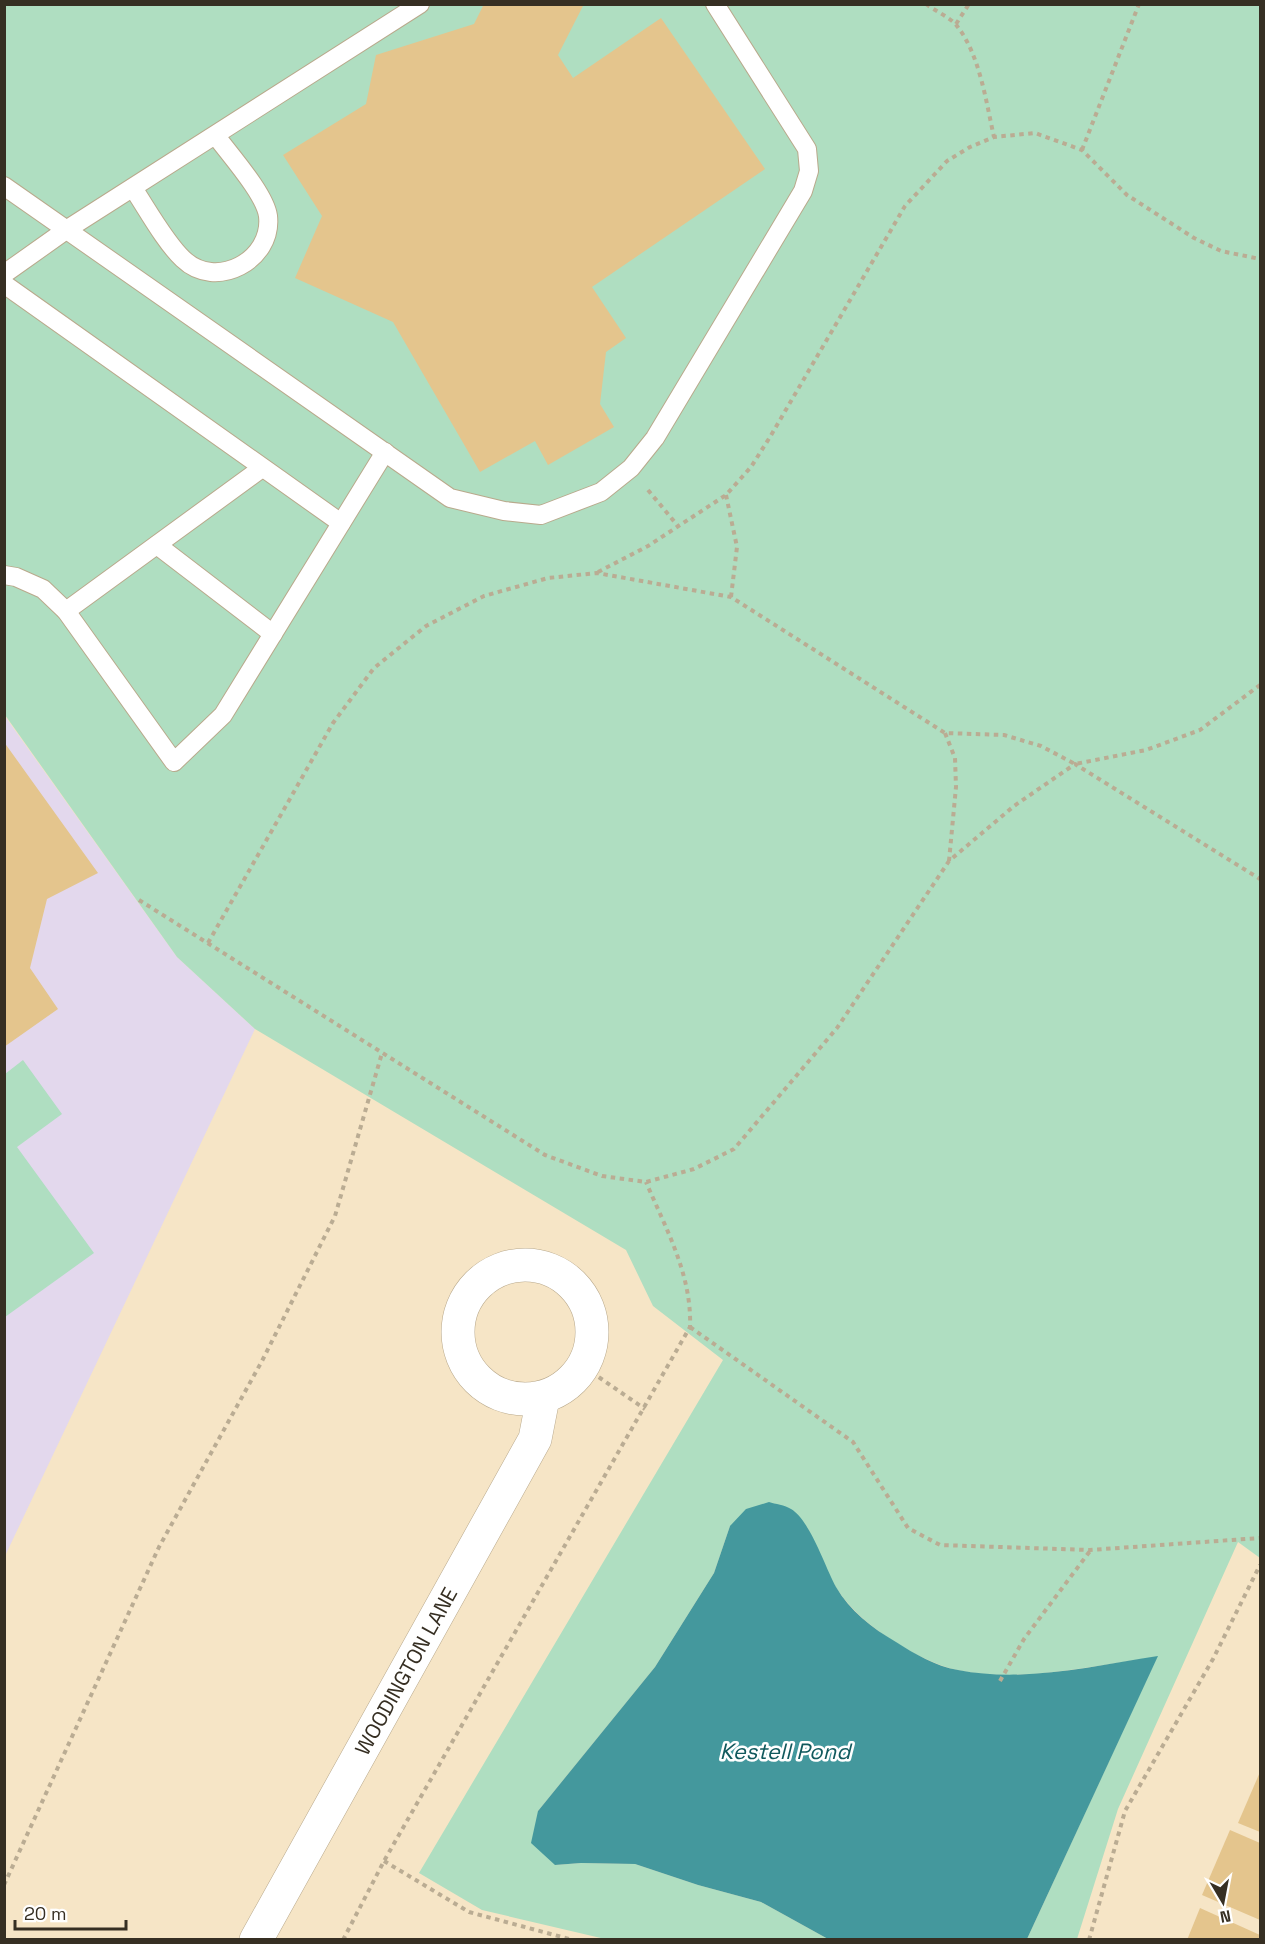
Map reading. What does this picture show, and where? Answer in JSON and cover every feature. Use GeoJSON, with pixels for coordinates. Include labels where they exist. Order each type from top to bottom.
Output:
{"type":"FeatureCollection","features":[{"type":"Feature","properties":{"kind":"street"},"geometry":{"type":"LineString","coordinates":[[527,1264],[550,1269],[570,1281],[585,1300],[592,1322],[592,1345],[584,1367],[573,1381],[543,1398],[519,1400],[497,1394],[478,1381],[464,1362],[457,1340],[459,1317],[468,1296],[484,1278],[504,1268],[527,1264]]}},
{"type":"Feature","properties":{"kind":"street","name":"WOODINGTON LANE"},"geometry":{"type":"LineString","coordinates":[[256,1940],[535,1439],[543,1398]]}},
{"type":"Feature","properties":{"kind":"lane"},"geometry":{"type":"LineString","coordinates":[[4,274],[66,230],[420,4]]}},
{"type":"Feature","properties":{"kind":"lane"},"geometry":{"type":"LineString","coordinates":[[4,186],[450,498],[504,511],[541,515],[601,492],[631,468],[654,438],[803,191],[809,171],[807,149],[716,4]]}},
{"type":"Feature","properties":{"kind":"lane"},"geometry":{"type":"LineString","coordinates":[[133,188],[183,260],[198,269],[215,273],[233,270],[248,262],[260,249],[267,233],[268,215],[262,199],[216,136]]}},
{"type":"Feature","properties":{"kind":"lane"},"geometry":{"type":"LineString","coordinates":[[4,284],[341,523]]}},
{"type":"Feature","properties":{"kind":"lane"},"geometry":{"type":"LineString","coordinates":[[4,575],[16,577],[43,589],[66,611],[174,762],[223,715],[385,452]]}},
{"type":"Feature","properties":{"kind":"lane"},"geometry":{"type":"LineString","coordinates":[[66,611],[262,468]]}},
{"type":"Feature","properties":{"kind":"lane"},"geometry":{"type":"LineString","coordinates":[[157,545],[273,633]]}},
{"type":"Feature","properties":{"kind":"path"},"geometry":{"type":"LineString","coordinates":[[926,4],[956,24],[979,71],[994,137]]}},
{"type":"Feature","properties":{"kind":"path"},"geometry":{"type":"LineString","coordinates":[[956,24],[969,4]]}},
{"type":"Feature","properties":{"kind":"path"},"geometry":{"type":"LineString","coordinates":[[1082,150],[1139,4]]}},
{"type":"Feature","properties":{"kind":"path"},"geometry":{"type":"LineString","coordinates":[[597,573],[648,546],[726,495],[751,466],[770,437],[905,206],[947,161],[970,147],[994,137],[1035,133],[1082,150],[1128,195],[1194,238],[1221,251],[1260,259]]}},
{"type":"Feature","properties":{"kind":"path"},"geometry":{"type":"LineString","coordinates":[[631,468],[678,526]]}},
{"type":"Feature","properties":{"kind":"path"},"geometry":{"type":"LineString","coordinates":[[726,495],[737,547],[731,597]]}},
{"type":"Feature","properties":{"kind":"path"},"geometry":{"type":"LineString","coordinates":[[208,943],[333,723],[374,668],[426,626],[484,596],[548,578],[597,573],[731,597],[945,733],[1004,735],[1041,746],[1260,879]]}},
{"type":"Feature","properties":{"kind":"path"},"geometry":{"type":"LineString","coordinates":[[139,900],[545,1155],[602,1176],[646,1182],[694,1169],[734,1149],[837,1028],[949,861],[1014,806],[1074,764],[1146,750],[1200,730],[1260,685]]}},
{"type":"Feature","properties":{"kind":"path"},"geometry":{"type":"LineString","coordinates":[[945,733],[955,758],[956,787],[949,861]]}},
{"type":"Feature","properties":{"kind":"path"},"geometry":{"type":"LineString","coordinates":[[4,1885],[159,1547],[262,1361],[335,1216],[382,1053]]}},
{"type":"Feature","properties":{"kind":"path"},"geometry":{"type":"LineString","coordinates":[[343,1940],[384,1861],[690,1327],[688,1288],[683,1270],[646,1182]]}},
{"type":"Feature","properties":{"kind":"path"},"geometry":{"type":"LineString","coordinates":[[690,1327],[853,1442],[908,1528],[939,1545],[1090,1550],[1260,1538]]}},
{"type":"Feature","properties":{"kind":"path"},"geometry":{"type":"LineString","coordinates":[[584,1367],[645,1409]]}},
{"type":"Feature","properties":{"kind":"path"},"geometry":{"type":"LineString","coordinates":[[1000,1681],[1024,1639],[1090,1550]]}},
{"type":"Feature","properties":{"kind":"path"},"geometry":{"type":"LineString","coordinates":[[1089,1940],[1125,1811],[1213,1659],[1260,1565]]}},
{"type":"Feature","properties":{"kind":"path"},"geometry":{"type":"LineString","coordinates":[[384,1861],[469,1912],[573,1940]]}},
{"type":"Feature","properties":{"kind":"shaded area"},"geometry":{"type":"Polygon","coordinates":[[[4,715],[177,957],[255,1029],[5,1556],[4,715]]]}},
{"type":"Feature","properties":{"kind":"green space"},"geometry":{"type":"Polygon","coordinates":[[[4,5],[1260,5],[1260,1558],[1238,1542],[1118,1809],[1077,1939],[1027,1939],[1157,1657],[1057,1672],[1005,1675],[981,1674],[941,1665],[898,1644],[857,1613],[843,1598],[833,1582],[807,1527],[730,1526],[714,1573],[655,1667],[538,1811],[555,1865],[635,1864],[698,1885],[761,1902],[828,1939],[605,1939],[482,1910],[419,1873],[723,1360],[653,1306],[626,1250],[255,1029],[177,957],[5,715],[4,5]]]}},
{"type":"Feature","properties":{"kind":"green space"},"geometry":{"type":"Polygon","coordinates":[[[23,1060],[62,1114],[17,1147],[94,1253],[5,1317],[5,1074],[23,1060]]]}},
{"type":"Feature","properties":{"kind":"water","name":"Kestell Pond"},"geometry":{"type":"Polygon","coordinates":[[[769,1502],[791,1509],[798,1515],[816,1545],[836,1587],[855,1611],[887,1637],[933,1663],[983,1674],[1008,1675],[1058,1672],[1158,1656],[1027,1939],[828,1939],[761,1902],[698,1885],[635,1864],[555,1865],[531,1843],[538,1811],[655,1667],[714,1573],[730,1526],[746,1509],[769,1502]]]}},
{"type":"Feature","properties":{"kind":"building"},"geometry":{"type":"Polygon","coordinates":[[[484,4],[584,4],[558,55],[573,78],[661,18],[765,169],[592,287],[626,338],[606,352],[600,404],[614,427],[548,465],[535,441],[480,472],[393,322],[295,278],[322,216],[283,155],[366,104],[376,55],[474,24],[484,4]]]}},
{"type":"Feature","properties":{"kind":"building"},"geometry":{"type":"Polygon","coordinates":[[[4,742],[98,873],[47,899],[30,968],[58,1009],[4,1047],[4,742]]]}},
{"type":"Feature","properties":{"kind":"building"},"geometry":{"type":"Polygon","coordinates":[[[1260,1772],[1260,1832],[1238,1823],[1260,1772]]]}},
{"type":"Feature","properties":{"kind":"building"},"geometry":{"type":"Polygon","coordinates":[[[1230,1830],[1260,1843],[1260,1920],[1202,1895],[1230,1830]]]}},
{"type":"Feature","properties":{"kind":"building"},"geometry":{"type":"Polygon","coordinates":[[[1200,1908],[1260,1935],[1260,1940],[1187,1940],[1200,1908]]]}}]}
